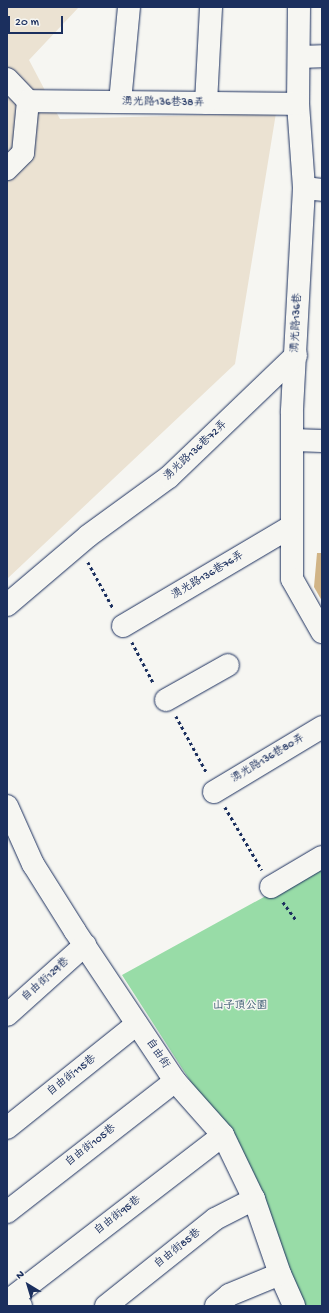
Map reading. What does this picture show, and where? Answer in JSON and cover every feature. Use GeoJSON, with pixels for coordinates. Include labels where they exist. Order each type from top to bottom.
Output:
{"type":"FeatureCollection","features":[{"type":"Feature","properties":{"kind":"street"},"geometry":{"type":"LineString","coordinates":[[120,102],[129,7]]}},
{"type":"Feature","properties":{"kind":"street"},"geometry":{"type":"LineString","coordinates":[[206,103],[211,7]]}},
{"type":"Feature","properties":{"kind":"street","name":"湧光路136巷"},"geometry":{"type":"LineString","coordinates":[[299,7],[298,104],[313,189],[296,355],[293,440],[292,580],[322,632]]}},
{"type":"Feature","properties":{"kind":"street"},"geometry":{"type":"LineString","coordinates":[[299,57],[322,56]]}},
{"type":"Feature","properties":{"kind":"street"},"geometry":{"type":"LineString","coordinates":[[7,79],[28,101],[23,153],[7,169]]}},
{"type":"Feature","properties":{"kind":"street","name":"湧光路136巷38弄"},"geometry":{"type":"LineString","coordinates":[[28,101],[298,104]]}},
{"type":"Feature","properties":{"kind":"street","name":"湧光路136巷72弄"},"geometry":{"type":"LineString","coordinates":[[7,605],[88,536],[169,477],[296,355]]}},
{"type":"Feature","properties":{"kind":"street"},"geometry":{"type":"LineString","coordinates":[[293,440],[322,441]]}},
{"type":"Feature","properties":{"kind":"street","name":"湧光路136巷76弄"},"geometry":{"type":"LineString","coordinates":[[123,626],[292,526]]}},
{"type":"Feature","properties":{"kind":"street"},"geometry":{"type":"LineString","coordinates":[[166,700],[228,666]]}},
{"type":"Feature","properties":{"kind":"street","name":"湧光路136巷80弄"},"geometry":{"type":"LineString","coordinates":[[214,792],[322,727]]}},
{"type":"Feature","properties":{"kind":"street","name":"自由街"},"geometry":{"type":"LineString","coordinates":[[7,806],[33,864],[85,945],[175,1081],[223,1135],[254,1199],[280,1274],[294,1306]]}},
{"type":"Feature","properties":{"kind":"street"},"geometry":{"type":"LineString","coordinates":[[271,887],[322,857]]}},
{"type":"Feature","properties":{"kind":"street","name":"自由街129巷"},"geometry":{"type":"LineString","coordinates":[[7,1015],[85,945]]}},
{"type":"Feature","properties":{"kind":"street","name":"自由街115巷"},"geometry":{"type":"LineString","coordinates":[[7,1128],[137,1024]]}},
{"type":"Feature","properties":{"kind":"street","name":"自由街105巷"},"geometry":{"type":"LineString","coordinates":[[7,1212],[175,1081]]}},
{"type":"Feature","properties":{"kind":"street","name":"自由街95巷"},"geometry":{"type":"LineString","coordinates":[[17,1301],[223,1135]]}},
{"type":"Feature","properties":{"kind":"street","name":"自由街85巷"},"geometry":{"type":"LineString","coordinates":[[106,1306],[215,1219],[254,1199]]}},
{"type":"Feature","properties":{"kind":"street"},"geometry":{"type":"LineString","coordinates":[[216,1306],[229,1295],[280,1274]]}},
{"type":"Feature","properties":{"kind":"path"},"geometry":{"type":"LineString","coordinates":[[88,536],[86,558],[149,678],[166,700],[200,755],[214,792],[242,832],[271,887],[296,920]]}},
{"type":"Feature","properties":{"kind":"shaded area"},"geometry":{"type":"Polygon","coordinates":[[[7,7],[79,7],[29,60],[60,119],[276,113],[235,364],[7,579],[7,7]]]}},
{"type":"Feature","properties":{"kind":"green space","name":"山子頂公園"},"geometry":{"type":"Polygon","coordinates":[[[322,865],[322,1306],[303,1306],[261,1191],[122,975],[322,865]]]}},
{"type":"Feature","properties":{"kind":"building"},"geometry":{"type":"Polygon","coordinates":[[[317,553],[322,553],[322,601],[314,587],[317,553]]]}}]}
